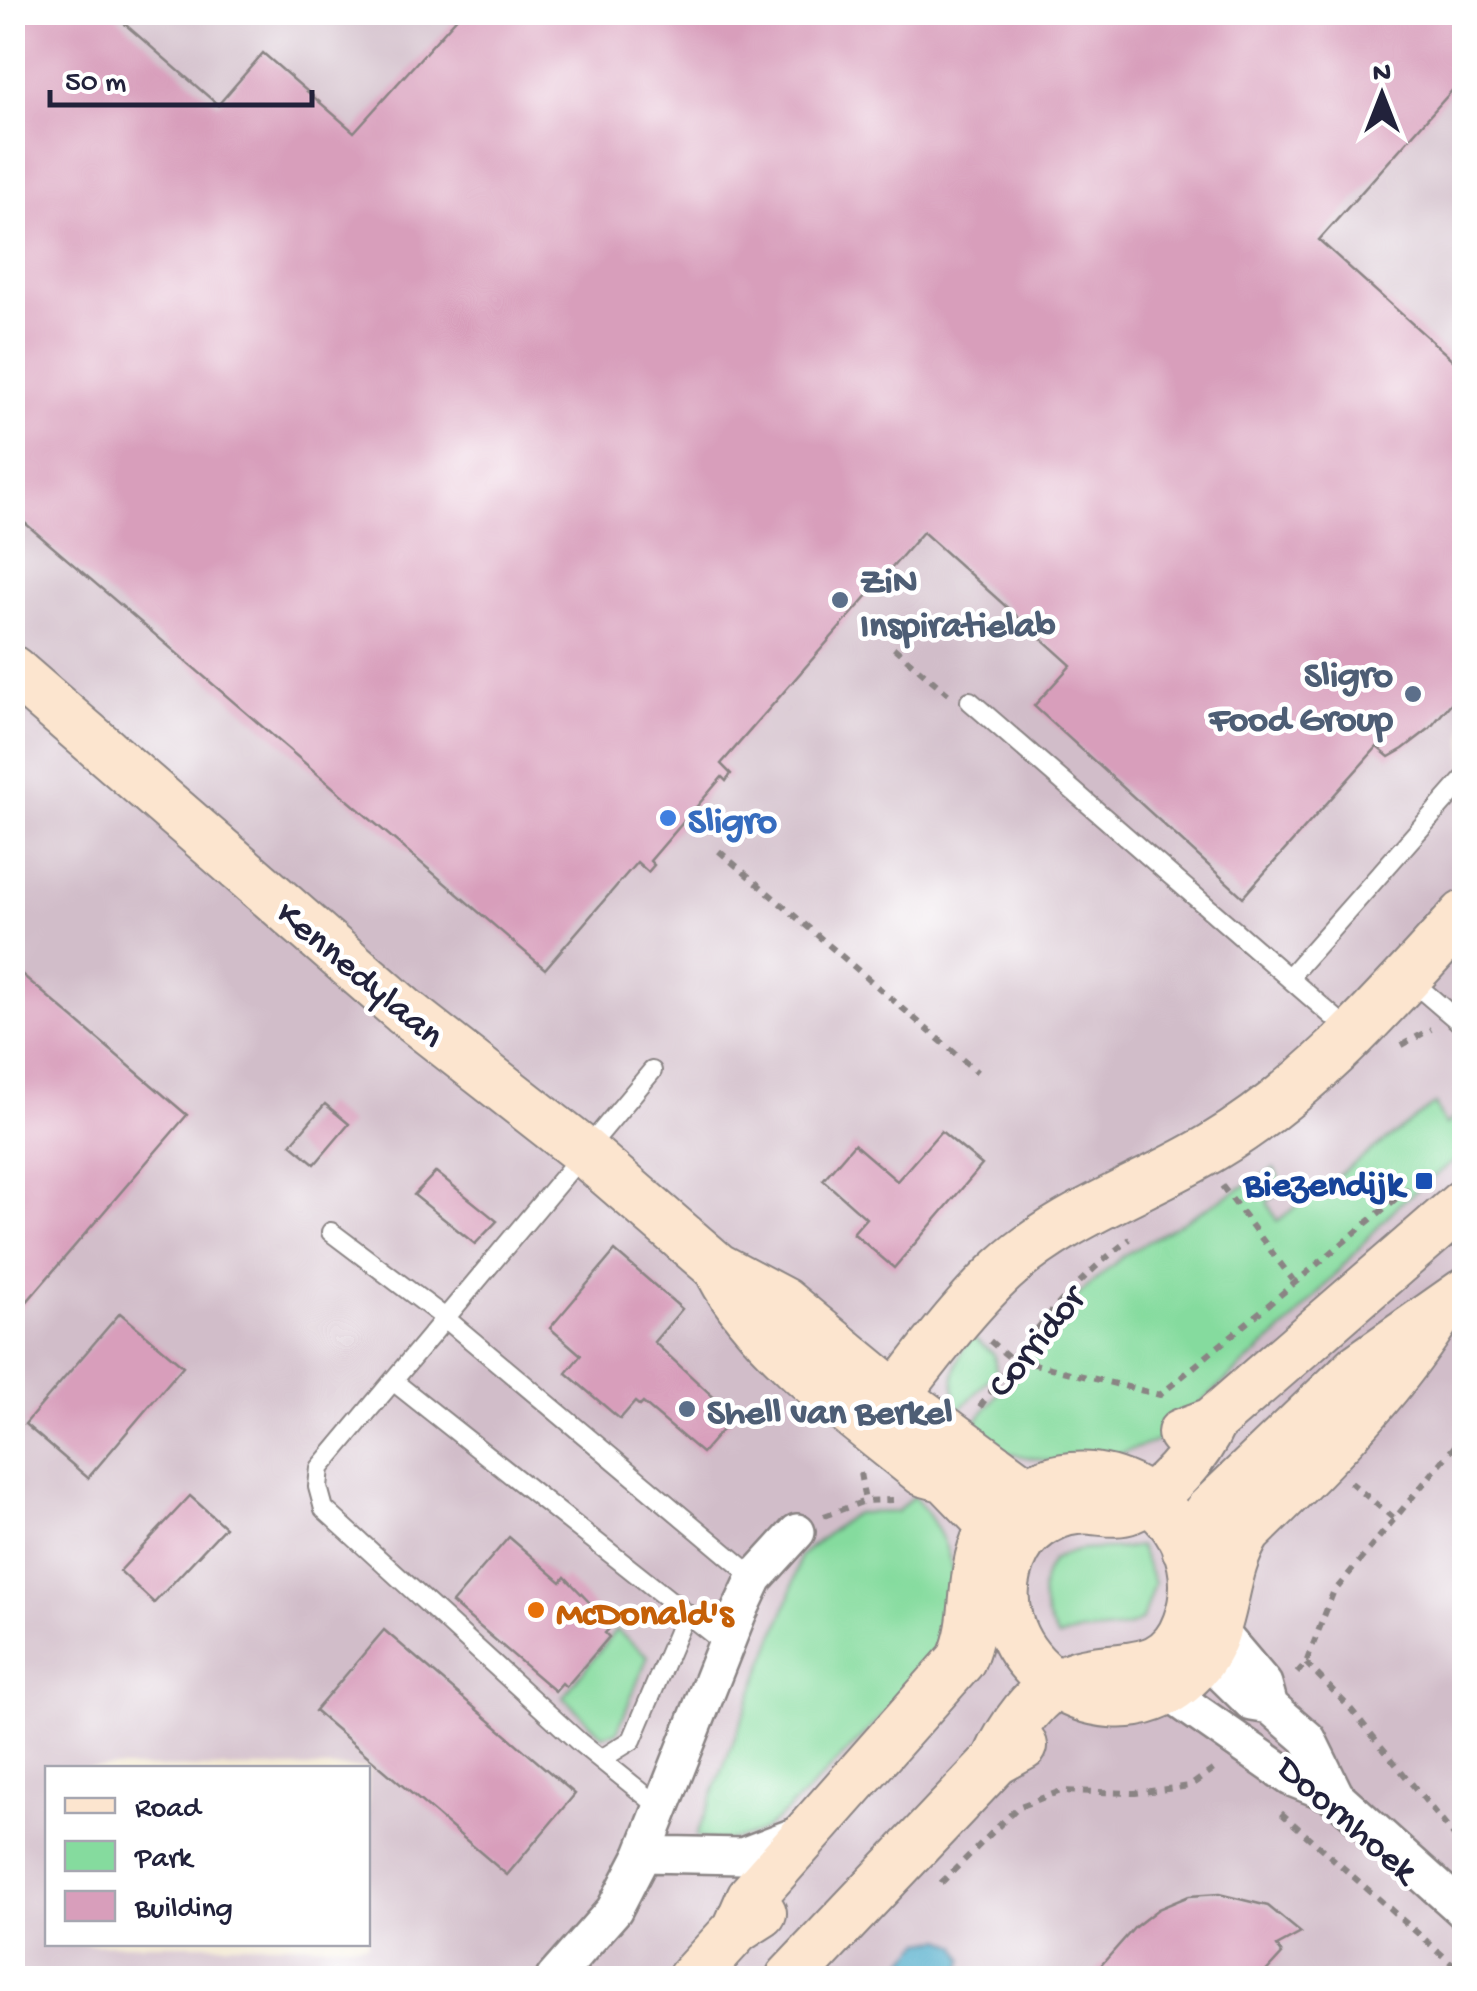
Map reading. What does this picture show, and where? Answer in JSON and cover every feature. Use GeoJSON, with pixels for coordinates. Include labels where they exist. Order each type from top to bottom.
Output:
{"type":"FeatureCollection","features":[{"type":"Feature","properties":{"kind":"main road","name":"Kennedylaan"},"geometry":{"type":"LineString","coordinates":[[12,670],[404,1011],[583,1151],[717,1266],[783,1302],[884,1412],[939,1455],[1004,1528]]}},
{"type":"Feature","properties":{"kind":"main road","name":"Corridor"},"geometry":{"type":"LineString","coordinates":[[884,1412],[1002,1271],[1040,1240],[1214,1146],[1338,1054],[1373,1043],[1408,978],[1464,915]]}},
{"type":"Feature","properties":{"kind":"main road"},"geometry":{"type":"LineString","coordinates":[[1136,1490],[1182,1433],[1212,1422],[1444,1192]]}},
{"type":"Feature","properties":{"kind":"main road"},"geometry":{"type":"LineString","coordinates":[[1186,1548],[1208,1512],[1359,1367],[1451,1304]]}},
{"type":"Feature","properties":{"kind":"main road"},"geometry":{"type":"LineString","coordinates":[[992,1626],[1067,1691],[1119,1704],[1166,1691],[1202,1640],[1232,1557],[1247,1532],[1382,1392],[1451,1304]]}},
{"type":"Feature","properties":{"kind":"main road","name":"Kennedylaan"},"geometry":{"type":"LineString","coordinates":[[939,1455],[930,1496],[1004,1528]]}},
{"type":"Feature","properties":{"kind":"main road"},"geometry":{"type":"LineString","coordinates":[[736,1929],[765,1912],[979,1676],[992,1626],[1004,1528],[1076,1476],[1101,1476],[1136,1490],[1173,1524],[1186,1548],[1202,1640]]}},
{"type":"Feature","properties":{"kind":"main road"},"geometry":{"type":"LineString","coordinates":[[692,1978],[736,1929],[751,1897],[806,1832],[992,1626]]}},
{"type":"Feature","properties":{"kind":"main road"},"geometry":{"type":"LineString","coordinates":[[790,1978],[996,1761],[1008,1732],[1067,1691],[1079,1674],[1137,1668],[1202,1640]]}},
{"type":"Feature","properties":{"kind":"street"},"geometry":{"type":"LineString","coordinates":[[554,1978],[614,1910],[642,1854],[725,1644],[756,1578],[797,1532]]}},
{"type":"Feature","properties":{"kind":"street","name":"Doornhoek"},"geometry":{"type":"LineString","coordinates":[[1202,1640],[1252,1703],[1270,1706],[1308,1738],[1336,1796]]}},
{"type":"Feature","properties":{"kind":"street","name":"Doornhoek"},"geometry":{"type":"LineString","coordinates":[[1166,1691],[1291,1778],[1336,1796],[1464,1911]]}},
{"type":"Feature","properties":{"kind":"street"},"geometry":{"type":"LineString","coordinates":[[642,1854],[742,1856],[806,1832]]}},
{"type":"Feature","properties":{"kind":"lane"},"geometry":{"type":"LineString","coordinates":[[970,701],[1290,977],[1373,1043]]}},
{"type":"Feature","properties":{"kind":"lane"},"geometry":{"type":"LineString","coordinates":[[1290,977],[1464,779]]}},
{"type":"Feature","properties":{"kind":"lane"},"geometry":{"type":"LineString","coordinates":[[1408,978],[1464,1026]]}},
{"type":"Feature","properties":{"kind":"lane"},"geometry":{"type":"LineString","coordinates":[[652,1071],[320,1468],[318,1487],[324,1509],[661,1808]]}},
{"type":"Feature","properties":{"kind":"lane"},"geometry":{"type":"LineString","coordinates":[[331,1232],[445,1318],[756,1578]]}},
{"type":"Feature","properties":{"kind":"lane"},"geometry":{"type":"LineString","coordinates":[[392,1381],[725,1644]]}},
{"type":"Feature","properties":{"kind":"lane"},"geometry":{"type":"LineString","coordinates":[[603,1758],[632,1740],[685,1615]]}},
{"type":"Feature","properties":{"kind":"path"},"geometry":{"type":"LineString","coordinates":[[894,648],[950,695]]}},
{"type":"Feature","properties":{"kind":"path"},"geometry":{"type":"LineString","coordinates":[[719,850],[978,1072]]}},
{"type":"Feature","properties":{"kind":"path"},"geometry":{"type":"LineString","coordinates":[[1373,1043],[1426,1034],[1449,1012]]}},
{"type":"Feature","properties":{"kind":"path"},"geometry":{"type":"LineString","coordinates":[[1010,1358],[1160,1395],[1293,1280],[1422,1177],[1444,1192]]}},
{"type":"Feature","properties":{"kind":"path"},"geometry":{"type":"LineString","coordinates":[[1208,1193],[1236,1178]]}},
{"type":"Feature","properties":{"kind":"path"},"geometry":{"type":"LineString","coordinates":[[1222,1186],[1293,1280]]}},
{"type":"Feature","properties":{"kind":"path","name":"Corridor"},"geometry":{"type":"LineString","coordinates":[[797,1532],[834,1509],[864,1501],[890,1502],[939,1455],[981,1406],[1010,1358],[1101,1261],[1133,1238]]}},
{"type":"Feature","properties":{"kind":"path"},"geometry":{"type":"LineString","coordinates":[[1345,1478],[1393,1518]]}},
{"type":"Feature","properties":{"kind":"path","name":"Doornhoek"},"geometry":{"type":"LineString","coordinates":[[1306,1663],[1350,1708],[1464,1848]]}},
{"type":"Feature","properties":{"kind":"path","name":"Doornhoek"},"geometry":{"type":"LineString","coordinates":[[1271,1804],[1464,1974]]}},
{"type":"Feature","properties":{"kind":"shaded area"},"geometry":{"type":"Polygon","coordinates":[[[12,13],[1464,13],[1464,1978],[13,1978],[12,13]]]}},
{"type":"Feature","properties":{"kind":"green space"},"geometry":{"type":"Polygon","coordinates":[[[1435,1104],[1445,1126],[1464,1109],[1464,1153],[1398,1205],[1288,1326],[1156,1442],[1105,1458],[1054,1462],[1000,1452],[969,1431],[1061,1310],[1123,1256],[1274,1169],[1285,1187],[1267,1202],[1277,1221],[1435,1104]]]}},
{"type":"Feature","properties":{"kind":"green space"},"geometry":{"type":"Polygon","coordinates":[[[971,1336],[994,1354],[996,1371],[957,1413],[955,1372],[971,1336]]]}},
{"type":"Feature","properties":{"kind":"green space"},"geometry":{"type":"Polygon","coordinates":[[[913,1496],[936,1527],[950,1561],[954,1598],[949,1637],[893,1704],[777,1819],[763,1830],[739,1838],[696,1837],[789,1599],[800,1556],[856,1513],[897,1512],[913,1496]]]}},
{"type":"Feature","properties":{"kind":"green space"},"geometry":{"type":"Polygon","coordinates":[[[1139,1546],[1154,1583],[1142,1620],[1122,1628],[1058,1638],[1042,1599],[1044,1580],[1053,1560],[1084,1550],[1139,1546]]]}},
{"type":"Feature","properties":{"kind":"green space"},"geometry":{"type":"Polygon","coordinates":[[[616,1630],[648,1656],[617,1732],[602,1735],[563,1697],[616,1630]]]}},
{"type":"Feature","properties":{"kind":"water"},"geometry":{"type":"Polygon","coordinates":[[[943,1939],[958,1946],[964,1960],[958,1978],[889,1978],[922,1942],[943,1939]]]}},
{"type":"Feature","properties":{"kind":"building"},"geometry":{"type":"Polygon","coordinates":[[[12,12],[111,12],[218,105],[263,53],[354,132],[462,12],[1464,12],[1464,77],[1319,240],[1464,370],[1464,688],[1429,729],[1403,749],[1389,757],[1377,747],[1243,897],[1034,706],[1071,665],[923,532],[721,764],[731,774],[726,781],[722,777],[650,861],[654,865],[648,872],[637,862],[545,969],[12,512],[12,12]]]}},
{"type":"Feature","properties":{"kind":"building"},"geometry":{"type":"Polygon","coordinates":[[[12,966],[187,1115],[12,1319],[12,966]]]}},
{"type":"Feature","properties":{"kind":"building"},"geometry":{"type":"Polygon","coordinates":[[[325,1104],[349,1124],[315,1164],[291,1144],[325,1104]]]}},
{"type":"Feature","properties":{"kind":"building"},"geometry":{"type":"Polygon","coordinates":[[[941,1131],[982,1165],[894,1268],[853,1233],[866,1218],[823,1180],[854,1144],[897,1181],[941,1131]]]}},
{"type":"Feature","properties":{"kind":"building"},"geometry":{"type":"Polygon","coordinates":[[[436,1172],[497,1221],[475,1244],[414,1195],[436,1172]]]}},
{"type":"Feature","properties":{"kind":"building"},"geometry":{"type":"Polygon","coordinates":[[[615,1251],[682,1309],[654,1342],[734,1416],[702,1453],[643,1403],[640,1406],[635,1402],[620,1419],[566,1373],[581,1355],[550,1328],[615,1251]]]}},
{"type":"Feature","properties":{"kind":"building"},"geometry":{"type":"Polygon","coordinates":[[[120,1313],[183,1366],[88,1478],[25,1424],[120,1313]]]}},
{"type":"Feature","properties":{"kind":"building"},"geometry":{"type":"Polygon","coordinates":[[[190,1496],[225,1527],[154,1603],[120,1571],[190,1496]]]}},
{"type":"Feature","properties":{"kind":"building"},"geometry":{"type":"Polygon","coordinates":[[[509,1537],[561,1582],[565,1577],[612,1626],[605,1633],[609,1637],[566,1687],[562,1683],[555,1691],[452,1603],[509,1537]]]}},
{"type":"Feature","properties":{"kind":"building"},"geometry":{"type":"Polygon","coordinates":[[[384,1630],[575,1794],[507,1875],[315,1711],[384,1630]]]}},
{"type":"Feature","properties":{"kind":"building"},"geometry":{"type":"Polygon","coordinates":[[[1219,1894],[1268,1906],[1301,1933],[1277,1946],[1282,1954],[1260,1978],[1105,1978],[1096,1971],[1135,1927],[1158,1909],[1189,1896],[1219,1894]]]}},
{"type":"Feature","properties":{"kind":"place","name":"ZiN Inspiratielab"},"geometry":{"type":"Point","coordinates":[840,600]}},
{"type":"Feature","properties":{"kind":"place","name":"Sligro Food Group"},"geometry":{"type":"Point","coordinates":[1413,694]}},
{"type":"Feature","properties":{"kind":"place","name":"Sligro"},"geometry":{"type":"Point","coordinates":[668,818]}},
{"type":"Feature","properties":{"kind":"place","name":"Biezendijk"},"geometry":{"type":"Point","coordinates":[1424,1181]}},
{"type":"Feature","properties":{"kind":"place","name":"Shell van Berkel"},"geometry":{"type":"Point","coordinates":[687,1409]}},
{"type":"Feature","properties":{"kind":"place","name":"McDonald's"},"geometry":{"type":"Point","coordinates":[536,1610]}}]}
